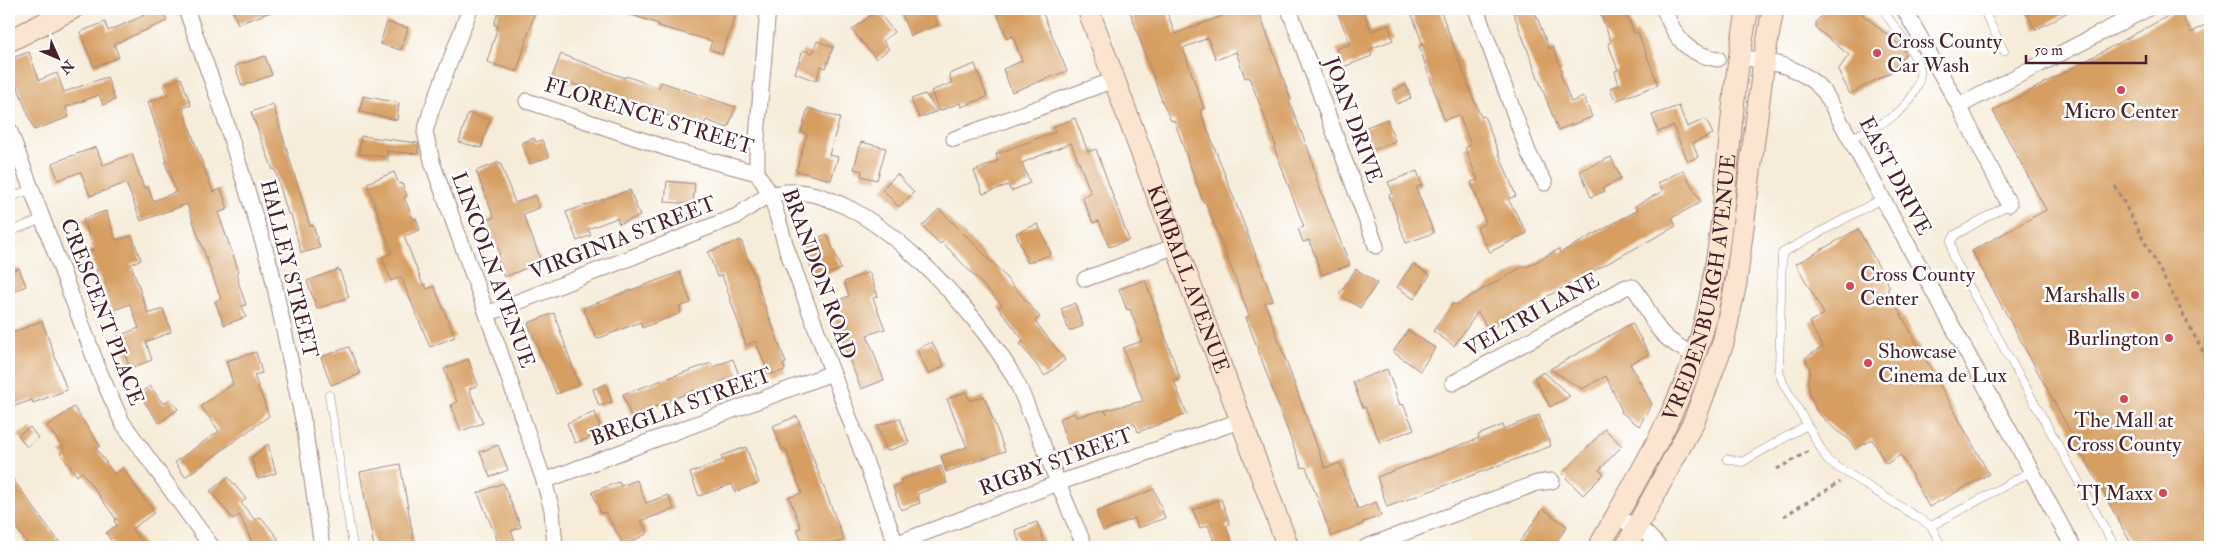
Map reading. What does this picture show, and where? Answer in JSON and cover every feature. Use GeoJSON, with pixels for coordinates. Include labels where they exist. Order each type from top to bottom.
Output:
{"type":"FeatureCollection","features":[{"type":"Feature","properties":{"kind":"street"},"geometry":{"type":"LineString","coordinates":[[9,41],[72,9]]}},
{"type":"Feature","properties":{"kind":"street","name":"HALLEY STREET"},"geometry":{"type":"LineString","coordinates":[[186,9],[222,109],[271,269],[304,425],[322,547]]}},
{"type":"Feature","properties":{"kind":"street","name":"LINCOLN AVENUE"},"geometry":{"type":"LineString","coordinates":[[470,9],[431,112],[426,132],[433,165],[487,314],[544,481],[552,510],[555,547]]}},
{"type":"Feature","properties":{"kind":"street","name":"BRANDON ROAD"},"geometry":{"type":"LineString","coordinates":[[768,9],[757,137],[758,173],[771,195],[787,250],[832,373],[891,546]]}},
{"type":"Feature","properties":{"kind":"street","name":"KIMBALL AVENUE"},"geometry":{"type":"LineString","coordinates":[[1088,9],[1288,547]]}},
{"type":"Feature","properties":{"kind":"street","name":"JOAN DRIVE"},"geometry":{"type":"LineString","coordinates":[[1289,9],[1376,246]]}},
{"type":"Feature","properties":{"kind":"street"},"geometry":{"type":"LineString","coordinates":[[1476,9],[1529,154],[1545,183]]}},
{"type":"Feature","properties":{"kind":"street"},"geometry":{"type":"LineString","coordinates":[[1664,9],[1676,34],[1683,43],[1703,56],[1718,59]]}},
{"type":"Feature","properties":{"kind":"street","name":"VREDENBURGH AVENUE"},"geometry":{"type":"LineString","coordinates":[[1599,547],[1665,424],[1695,355],[1710,299],[1716,260],[1740,57],[1748,9]]}},
{"type":"Feature","properties":{"kind":"street","name":"VREDENBURGH AVENUE"},"geometry":{"type":"LineString","coordinates":[[1626,547],[1694,421],[1723,343],[1736,283],[1772,9]]}},
{"type":"Feature","properties":{"kind":"street"},"geometry":{"type":"LineString","coordinates":[[1904,9],[1959,106],[2009,204]]}},
{"type":"Feature","properties":{"kind":"street"},"geometry":{"type":"LineString","coordinates":[[1959,106],[2125,14],[2147,9]]}},
{"type":"Feature","properties":{"kind":"street","name":"EAST DRIVE"},"geometry":{"type":"LineString","coordinates":[[1740,57],[1764,60],[1796,69],[1817,83],[1829,98],[2073,547]]}},
{"type":"Feature","properties":{"kind":"street"},"geometry":{"type":"LineString","coordinates":[[954,139],[1114,80]]}},
{"type":"Feature","properties":{"kind":"street","name":"FLORENCE STREET"},"geometry":{"type":"LineString","coordinates":[[527,101],[678,152],[758,173]]}},
{"type":"Feature","properties":{"kind":"street","name":"CRESCENT PLACE"},"geometry":{"type":"LineString","coordinates":[[9,129],[13,151],[44,218],[100,373],[122,422],[212,547]]}},
{"type":"Feature","properties":{"kind":"street"},"geometry":{"type":"LineString","coordinates":[[771,195],[780,192],[802,192],[835,201],[884,229],[910,251],[955,298],[994,343],[1017,383],[1085,547]]}},
{"type":"Feature","properties":{"kind":"street","name":"VIRGINIA STREET"},"geometry":{"type":"LineString","coordinates":[[487,314],[737,216],[771,195]]}},
{"type":"Feature","properties":{"kind":"street"},"geometry":{"type":"LineString","coordinates":[[1085,279],[1176,246]]}},
{"type":"Feature","properties":{"kind":"street","name":"VELTRI LANE"},"geometry":{"type":"LineString","coordinates":[[1453,383],[1626,287],[1633,288],[1639,293],[1660,331],[1677,347],[1695,355]]}},
{"type":"Feature","properties":{"kind":"street","name":"BREGLIA STREET"},"geometry":{"type":"LineString","coordinates":[[544,481],[832,373]]}},
{"type":"Feature","properties":{"kind":"street","name":"RIGBY STREET"},"geometry":{"type":"LineString","coordinates":[[891,546],[1058,483],[1240,421]]}},
{"type":"Feature","properties":{"kind":"street"},"geometry":{"type":"LineString","coordinates":[[1366,547],[1537,483],[1552,481]]}},
{"type":"Feature","properties":{"kind":"street"},"geometry":{"type":"LineString","coordinates":[[1616,516],[1637,527],[1652,538],[1659,547]]}},
{"type":"Feature","properties":{"kind":"lane"},"geometry":{"type":"LineString","coordinates":[[1983,9],[2004,51]]}},
{"type":"Feature","properties":{"kind":"lane"},"geometry":{"type":"LineString","coordinates":[[1850,138],[1880,125],[1904,109],[1914,96],[1921,74],[1912,52],[1887,16]]}},
{"type":"Feature","properties":{"kind":"lane"},"geometry":{"type":"LineString","coordinates":[[9,198],[32,189]]}},
{"type":"Feature","properties":{"kind":"lane"},"geometry":{"type":"LineString","coordinates":[[1883,198],[1782,253],[1779,371],[1828,461],[1931,526],[1942,547]]}},
{"type":"Feature","properties":{"kind":"lane"},"geometry":{"type":"LineString","coordinates":[[2009,204],[1955,234],[1951,241],[1953,257],[2115,547]]}},
{"type":"Feature","properties":{"kind":"lane"},"geometry":{"type":"LineString","coordinates":[[9,232],[44,218]]}},
{"type":"Feature","properties":{"kind":"lane"},"geometry":{"type":"LineString","coordinates":[[329,395],[353,547]]}},
{"type":"Feature","properties":{"kind":"lane"},"geometry":{"type":"LineString","coordinates":[[1727,459],[1742,462],[1807,425]]}},
{"type":"Feature","properties":{"kind":"lane"},"geometry":{"type":"LineString","coordinates":[[1931,526],[2032,471]]}},
{"type":"Feature","properties":{"kind":"path"},"geometry":{"type":"LineString","coordinates":[[2116,186],[2210,365]]}},
{"type":"Feature","properties":{"kind":"path"},"geometry":{"type":"LineString","coordinates":[[1777,469],[1809,451]]}},
{"type":"Feature","properties":{"kind":"path"},"geometry":{"type":"LineString","coordinates":[[1784,516],[1841,482]]}},
{"type":"Feature","properties":{"kind":"building"},"geometry":{"type":"Polygon","coordinates":[[[140,9],[163,9],[167,21],[114,44],[119,57],[94,67],[80,32],[105,22],[108,31],[143,16],[140,9]]]}},
{"type":"Feature","properties":{"kind":"building"},"geometry":{"type":"Polygon","coordinates":[[[232,9],[276,9],[276,10],[238,24],[232,9]]]}},
{"type":"Feature","properties":{"kind":"building"},"geometry":{"type":"Polygon","coordinates":[[[499,9],[528,9],[535,11],[517,72],[487,62],[498,26],[494,25],[499,9]]]}},
{"type":"Feature","properties":{"kind":"building"},"geometry":{"type":"Polygon","coordinates":[[[621,9],[719,9],[736,14],[722,54],[709,49],[712,41],[658,26],[659,24],[620,11],[621,9]]]}},
{"type":"Feature","properties":{"kind":"building"},"geometry":{"type":"Polygon","coordinates":[[[900,9],[932,9],[938,25],[910,36],[900,9]]]}},
{"type":"Feature","properties":{"kind":"building"},"geometry":{"type":"Polygon","coordinates":[[[1005,9],[1041,9],[1067,71],[1012,92],[1003,69],[1022,61],[1013,36],[1007,39],[997,12],[1005,9]]]}},
{"type":"Feature","properties":{"kind":"building"},"geometry":{"type":"Polygon","coordinates":[[[1129,9],[1166,9],[1175,34],[1240,9],[1258,9],[1291,100],[1289,101],[1310,154],[1318,184],[1350,265],[1322,275],[1309,240],[1303,242],[1298,229],[1304,227],[1274,147],[1276,146],[1249,77],[1245,78],[1236,52],[1216,60],[1208,38],[1183,48],[1204,109],[1200,110],[1273,300],[1265,303],[1325,468],[1340,463],[1358,509],[1376,502],[1381,516],[1331,536],[1306,467],[1302,468],[1290,437],[1246,317],[1249,316],[1237,283],[1205,201],[1203,202],[1174,120],[1171,121],[1162,101],[1129,9]]]}},
{"type":"Feature","properties":{"kind":"building"},"geometry":{"type":"Polygon","coordinates":[[[1349,9],[1363,9],[1371,31],[1388,25],[1393,40],[1370,49],[1372,56],[1343,67],[1336,49],[1350,44],[1338,13],[1349,9]]]}},
{"type":"Feature","properties":{"kind":"building"},"geometry":{"type":"Polygon","coordinates":[[[1410,9],[1440,9],[1471,93],[1481,117],[1484,116],[1516,196],[1508,199],[1527,233],[1490,252],[1477,228],[1486,223],[1471,182],[1478,180],[1465,148],[1471,145],[1459,115],[1444,120],[1419,46],[1423,45],[1410,9]]]}},
{"type":"Feature","properties":{"kind":"building"},"geometry":{"type":"Polygon","coordinates":[[[1512,9],[1534,9],[1549,49],[1553,47],[1571,102],[1584,97],[1592,117],[1558,130],[1512,9]]]}},
{"type":"Feature","properties":{"kind":"building"},"geometry":{"type":"Polygon","coordinates":[[[1599,9],[1625,9],[1634,33],[1638,32],[1658,85],[1615,101],[1610,88],[1619,85],[1615,71],[1618,70],[1608,43],[1611,42],[1599,9]]]}},
{"type":"Feature","properties":{"kind":"building","name":"Cross County Car Wash"},"geometry":{"type":"Polygon","coordinates":[[[1827,9],[1866,9],[1862,14],[1901,46],[1906,54],[1891,72],[1850,94],[1838,70],[1849,55],[1816,28],[1816,22],[1827,9]]]}},
{"type":"Feature","properties":{"kind":"building"},"geometry":{"type":"Polygon","coordinates":[[[2024,9],[2073,9],[2036,30],[2024,9]]]}},
{"type":"Feature","properties":{"kind":"building"},"geometry":{"type":"Polygon","coordinates":[[[877,10],[894,32],[883,41],[889,49],[876,59],[852,30],[877,10]]]}},
{"type":"Feature","properties":{"kind":"building","name":"The Mall at Cross County"},"geometry":{"type":"Polygon","coordinates":[[[2179,10],[2191,33],[2210,22],[2210,547],[2133,547],[1972,251],[2046,210],[1993,111],[2179,10]]]}},
{"type":"Feature","properties":{"kind":"building"},"geometry":{"type":"Polygon","coordinates":[[[387,22],[408,28],[401,50],[380,44],[387,22]]]}},
{"type":"Feature","properties":{"kind":"building"},"geometry":{"type":"Polygon","coordinates":[[[817,41],[833,47],[826,68],[821,66],[816,81],[795,73],[803,50],[813,53],[817,41]]]}},
{"type":"Feature","properties":{"kind":"building"},"geometry":{"type":"Polygon","coordinates":[[[29,52],[39,80],[57,73],[64,92],[107,77],[115,100],[103,105],[99,95],[66,107],[69,117],[34,130],[9,64],[9,59],[29,52]]]}},
{"type":"Feature","properties":{"kind":"building"},"geometry":{"type":"Polygon","coordinates":[[[561,54],[625,78],[626,76],[659,88],[661,82],[736,107],[728,128],[706,120],[703,127],[552,77],[561,54]]]}},
{"type":"Feature","properties":{"kind":"building"},"geometry":{"type":"Polygon","coordinates":[[[265,56],[272,75],[242,86],[235,66],[265,56]]]}},
{"type":"Feature","properties":{"kind":"building"},"geometry":{"type":"Polygon","coordinates":[[[975,64],[987,97],[961,107],[960,103],[939,111],[931,91],[952,83],[949,74],[975,64]]]}},
{"type":"Feature","properties":{"kind":"building"},"geometry":{"type":"Polygon","coordinates":[[[181,78],[191,105],[183,108],[195,143],[213,192],[221,189],[228,209],[218,213],[239,272],[237,273],[238,281],[246,305],[242,306],[246,317],[224,325],[215,301],[221,299],[187,204],[141,221],[126,183],[90,196],[81,172],[58,180],[52,163],[96,147],[103,165],[132,154],[144,188],[148,187],[153,201],[176,192],[165,162],[167,161],[148,102],[168,95],[164,85],[181,78]]]}},
{"type":"Feature","properties":{"kind":"building"},"geometry":{"type":"Polygon","coordinates":[[[1406,85],[1411,98],[1397,104],[1392,91],[1406,85]]]}},
{"type":"Feature","properties":{"kind":"building"},"geometry":{"type":"Polygon","coordinates":[[[925,94],[938,111],[919,118],[911,99],[925,94]]]}},
{"type":"Feature","properties":{"kind":"building"},"geometry":{"type":"Polygon","coordinates":[[[363,96],[399,103],[397,120],[360,112],[363,96]]]}},
{"type":"Feature","properties":{"kind":"building"},"geometry":{"type":"Polygon","coordinates":[[[273,104],[310,226],[313,225],[320,248],[301,253],[291,214],[288,214],[275,169],[273,170],[251,112],[273,104]]]}},
{"type":"Feature","properties":{"kind":"building"},"geometry":{"type":"Polygon","coordinates":[[[1679,106],[1687,127],[1706,119],[1713,134],[1693,143],[1698,157],[1688,161],[1673,126],[1658,132],[1652,115],[1679,106]]]}},
{"type":"Feature","properties":{"kind":"building"},"geometry":{"type":"Polygon","coordinates":[[[808,108],[840,118],[829,155],[838,157],[831,180],[796,171],[807,134],[801,132],[808,108]]]}},
{"type":"Feature","properties":{"kind":"building"},"geometry":{"type":"Polygon","coordinates":[[[468,113],[490,120],[481,148],[459,142],[468,113]]]}},
{"type":"Feature","properties":{"kind":"building"},"geometry":{"type":"Polygon","coordinates":[[[1075,118],[1088,152],[1096,149],[1129,240],[1109,247],[1099,221],[1093,223],[1082,197],[1091,193],[1071,143],[1022,163],[1030,183],[1011,191],[1008,185],[983,194],[974,171],[998,161],[996,154],[1055,132],[1053,127],[1075,118]]]}},
{"type":"Feature","properties":{"kind":"building"},"geometry":{"type":"Polygon","coordinates":[[[1387,119],[1395,141],[1373,150],[1364,128],[1387,119]]]}},
{"type":"Feature","properties":{"kind":"building"},"geometry":{"type":"Polygon","coordinates":[[[361,136],[418,143],[418,154],[386,151],[389,157],[359,154],[361,136]]]}},
{"type":"Feature","properties":{"kind":"building"},"geometry":{"type":"Polygon","coordinates":[[[534,138],[536,142],[542,140],[549,157],[530,164],[522,143],[534,138]]]}},
{"type":"Feature","properties":{"kind":"building"},"geometry":{"type":"Polygon","coordinates":[[[861,142],[886,148],[877,180],[861,176],[862,171],[854,169],[861,142]]]}},
{"type":"Feature","properties":{"kind":"building"},"geometry":{"type":"Polygon","coordinates":[[[1611,157],[1621,179],[1603,188],[1605,191],[1591,197],[1580,171],[1611,157]]]}},
{"type":"Feature","properties":{"kind":"building"},"geometry":{"type":"Polygon","coordinates":[[[500,162],[515,203],[535,195],[539,208],[523,214],[542,262],[504,277],[496,256],[500,254],[487,220],[494,217],[476,171],[500,162]]]}},
{"type":"Feature","properties":{"kind":"building"},"geometry":{"type":"Polygon","coordinates":[[[1683,170],[1701,202],[1672,218],[1676,226],[1488,330],[1478,312],[1454,346],[1433,331],[1453,303],[1455,305],[1526,265],[1527,267],[1559,249],[1560,253],[1638,210],[1635,206],[1663,191],[1658,183],[1683,170]]]}},
{"type":"Feature","properties":{"kind":"building"},"geometry":{"type":"Polygon","coordinates":[[[1417,171],[1422,185],[1416,188],[1434,233],[1406,243],[1389,195],[1393,193],[1388,182],[1417,171]]]}},
{"type":"Feature","properties":{"kind":"building"},"geometry":{"type":"Polygon","coordinates":[[[394,172],[399,184],[402,183],[407,196],[404,197],[413,219],[416,218],[420,230],[404,236],[423,285],[425,284],[427,289],[434,286],[455,337],[430,347],[401,277],[391,281],[382,257],[392,253],[367,183],[394,172]]]}},
{"type":"Feature","properties":{"kind":"building"},"geometry":{"type":"Polygon","coordinates":[[[897,174],[914,192],[899,207],[882,189],[897,174]]]}},
{"type":"Feature","properties":{"kind":"building"},"geometry":{"type":"Polygon","coordinates":[[[667,181],[695,184],[693,204],[665,202],[667,181]]]}},
{"type":"Feature","properties":{"kind":"building"},"geometry":{"type":"Polygon","coordinates":[[[630,190],[640,216],[619,224],[617,218],[588,229],[591,235],[577,241],[566,212],[630,190]]]}},
{"type":"Feature","properties":{"kind":"building"},"geometry":{"type":"Polygon","coordinates":[[[939,209],[995,265],[1040,317],[1035,321],[1065,360],[1045,376],[1020,344],[1024,341],[998,307],[1002,305],[942,242],[940,244],[922,226],[939,209]]]}},
{"type":"Feature","properties":{"kind":"building"},"geometry":{"type":"Polygon","coordinates":[[[106,211],[116,240],[132,236],[141,260],[131,264],[148,314],[163,309],[171,332],[146,342],[152,360],[130,368],[118,336],[139,328],[130,304],[112,311],[89,251],[94,249],[83,219],[106,211]]]}},
{"type":"Feature","properties":{"kind":"building"},"geometry":{"type":"Polygon","coordinates":[[[1038,224],[1051,254],[1028,263],[1016,233],[1038,224]]]}},
{"type":"Feature","properties":{"kind":"building","name":"Showcase Cinema de Lux"},"geometry":{"type":"Polygon","coordinates":[[[1858,229],[1890,287],[1887,289],[1989,474],[1929,507],[1901,455],[1886,464],[1872,439],[1855,449],[1849,439],[1837,431],[1816,410],[1810,395],[1808,382],[1810,368],[1805,358],[1823,347],[1809,322],[1824,314],[1796,264],[1858,229]]]}},
{"type":"Feature","properties":{"kind":"building"},"geometry":{"type":"Polygon","coordinates":[[[827,234],[841,269],[815,279],[802,244],[827,234]]]}},
{"type":"Feature","properties":{"kind":"building"},"geometry":{"type":"Polygon","coordinates":[[[741,240],[786,363],[783,365],[785,370],[773,374],[771,369],[767,370],[756,341],[746,345],[722,275],[717,277],[708,252],[741,240]]]}},
{"type":"Feature","properties":{"kind":"building"},"geometry":{"type":"Polygon","coordinates":[[[1413,264],[1430,275],[1414,299],[1397,287],[1413,264]]]}},
{"type":"Feature","properties":{"kind":"building"},"geometry":{"type":"Polygon","coordinates":[[[19,268],[26,286],[9,293],[9,272],[19,268]]]}},
{"type":"Feature","properties":{"kind":"building"},"geometry":{"type":"Polygon","coordinates":[[[339,269],[349,297],[317,309],[307,281],[339,269]]]}},
{"type":"Feature","properties":{"kind":"building"},"geometry":{"type":"Polygon","coordinates":[[[1356,269],[1377,283],[1360,308],[1339,294],[1356,269]]]}},
{"type":"Feature","properties":{"kind":"building"},"geometry":{"type":"Polygon","coordinates":[[[680,272],[691,303],[679,307],[681,313],[642,328],[640,322],[597,339],[583,308],[680,272]]]}},
{"type":"Feature","properties":{"kind":"building"},"geometry":{"type":"Polygon","coordinates":[[[869,272],[878,296],[873,298],[885,329],[867,335],[884,380],[861,389],[828,304],[849,296],[844,282],[869,272]]]}},
{"type":"Feature","properties":{"kind":"building"},"geometry":{"type":"Polygon","coordinates":[[[1145,280],[1180,378],[1174,381],[1187,414],[1138,432],[1135,424],[1110,431],[1111,437],[1070,450],[1059,419],[1074,413],[1076,417],[1104,410],[1107,414],[1105,410],[1143,401],[1123,348],[1142,341],[1130,309],[1127,310],[1119,289],[1145,280]]]}},
{"type":"Feature","properties":{"kind":"building"},"geometry":{"type":"Polygon","coordinates":[[[1075,303],[1083,326],[1069,331],[1061,309],[1075,303]]]}},
{"type":"Feature","properties":{"kind":"building"},"geometry":{"type":"Polygon","coordinates":[[[554,313],[579,385],[556,394],[528,323],[554,313]]]}},
{"type":"Feature","properties":{"kind":"building"},"geometry":{"type":"Polygon","coordinates":[[[42,321],[67,390],[33,403],[32,400],[9,408],[9,334],[42,321]]]}},
{"type":"Feature","properties":{"kind":"building"},"geometry":{"type":"Polygon","coordinates":[[[1632,323],[1649,354],[1630,364],[1652,404],[1639,426],[1621,412],[1606,376],[1582,389],[1550,369],[1632,323]]]}},
{"type":"Feature","properties":{"kind":"building"},"geometry":{"type":"Polygon","coordinates":[[[1408,330],[1435,348],[1420,371],[1393,352],[1408,330]]]}},
{"type":"Feature","properties":{"kind":"building"},"geometry":{"type":"Polygon","coordinates":[[[932,342],[944,366],[928,374],[917,349],[932,342]]]}},
{"type":"Feature","properties":{"kind":"building"},"geometry":{"type":"Polygon","coordinates":[[[349,347],[360,374],[331,385],[321,357],[349,347]]]}},
{"type":"Feature","properties":{"kind":"building"},"geometry":{"type":"Polygon","coordinates":[[[256,352],[262,373],[254,375],[269,416],[185,477],[175,462],[219,431],[201,406],[233,384],[226,361],[256,352]]]}},
{"type":"Feature","properties":{"kind":"building"},"geometry":{"type":"Polygon","coordinates":[[[468,359],[478,385],[469,389],[483,423],[461,431],[451,405],[457,402],[444,369],[468,359]]]}},
{"type":"Feature","properties":{"kind":"building"},"geometry":{"type":"Polygon","coordinates":[[[733,359],[739,375],[719,382],[720,385],[696,394],[695,390],[631,417],[623,394],[711,363],[713,367],[733,359]]]}},
{"type":"Feature","properties":{"kind":"building"},"geometry":{"type":"Polygon","coordinates":[[[1387,369],[1400,405],[1403,404],[1414,429],[1380,443],[1353,382],[1387,369]]]}},
{"type":"Feature","properties":{"kind":"building"},"geometry":{"type":"Polygon","coordinates":[[[1544,372],[1570,396],[1550,407],[1534,377],[1544,372]]]}},
{"type":"Feature","properties":{"kind":"building"},"geometry":{"type":"Polygon","coordinates":[[[606,384],[612,402],[599,406],[593,389],[606,384]]]}},
{"type":"Feature","properties":{"kind":"building"},"geometry":{"type":"Polygon","coordinates":[[[150,386],[163,404],[170,399],[178,409],[159,423],[139,394],[150,386]]]}},
{"type":"Feature","properties":{"kind":"building"},"geometry":{"type":"Polygon","coordinates":[[[966,392],[970,401],[984,396],[1005,451],[946,472],[941,456],[967,447],[947,399],[966,392]]]}},
{"type":"Feature","properties":{"kind":"building"},"geometry":{"type":"Polygon","coordinates":[[[74,407],[100,446],[96,448],[114,474],[123,468],[154,513],[132,529],[146,547],[115,547],[106,533],[117,525],[114,521],[116,519],[82,472],[77,476],[60,453],[65,450],[47,426],[74,407]]]}},
{"type":"Feature","properties":{"kind":"building"},"geometry":{"type":"Polygon","coordinates":[[[595,412],[602,433],[575,443],[567,423],[595,412]]]}},
{"type":"Feature","properties":{"kind":"building"},"geometry":{"type":"Polygon","coordinates":[[[1539,415],[1551,446],[1387,507],[1377,477],[1479,438],[1478,435],[1503,425],[1504,429],[1539,415]]]}},
{"type":"Feature","properties":{"kind":"building"},"geometry":{"type":"Polygon","coordinates":[[[797,416],[844,540],[824,547],[804,547],[797,529],[801,528],[789,497],[802,493],[785,448],[782,450],[773,426],[797,416]]]}},
{"type":"Feature","properties":{"kind":"building"},"geometry":{"type":"Polygon","coordinates":[[[900,418],[909,443],[887,451],[877,426],[900,418]]]}},
{"type":"Feature","properties":{"kind":"building"},"geometry":{"type":"Polygon","coordinates":[[[30,427],[38,438],[27,447],[18,435],[30,427]]]}},
{"type":"Feature","properties":{"kind":"building"},"geometry":{"type":"Polygon","coordinates":[[[1605,429],[1622,446],[1599,470],[1604,474],[1583,495],[1562,474],[1605,429]]]}},
{"type":"Feature","properties":{"kind":"building"},"geometry":{"type":"Polygon","coordinates":[[[268,444],[276,473],[258,479],[251,458],[268,444]]]}},
{"type":"Feature","properties":{"kind":"building"},"geometry":{"type":"Polygon","coordinates":[[[498,445],[508,470],[490,477],[480,452],[498,445]]]}},
{"type":"Feature","properties":{"kind":"building"},"geometry":{"type":"Polygon","coordinates":[[[746,447],[759,483],[735,492],[732,484],[699,496],[690,473],[723,460],[721,456],[746,447]]]}},
{"type":"Feature","properties":{"kind":"building"},"geometry":{"type":"Polygon","coordinates":[[[400,464],[415,547],[374,547],[360,472],[400,464]]]}},
{"type":"Feature","properties":{"kind":"building"},"geometry":{"type":"Polygon","coordinates":[[[941,466],[947,483],[917,494],[920,503],[901,510],[893,487],[901,484],[900,480],[941,466]]]}},
{"type":"Feature","properties":{"kind":"building"},"geometry":{"type":"Polygon","coordinates":[[[9,474],[63,547],[30,547],[9,518],[9,474]]]}},
{"type":"Feature","properties":{"kind":"building"},"geometry":{"type":"Polygon","coordinates":[[[228,477],[246,499],[241,503],[255,520],[261,517],[277,537],[282,547],[254,547],[240,515],[233,519],[210,491],[228,477]]]}},
{"type":"Feature","properties":{"kind":"building"},"geometry":{"type":"Polygon","coordinates":[[[637,480],[646,503],[668,495],[674,509],[641,521],[648,533],[624,546],[605,512],[601,514],[592,492],[619,482],[621,486],[637,480]]]}},
{"type":"Feature","properties":{"kind":"building"},"geometry":{"type":"Polygon","coordinates":[[[503,483],[521,527],[511,531],[518,547],[500,547],[478,493],[503,483]]]}},
{"type":"Feature","properties":{"kind":"building"},"geometry":{"type":"Polygon","coordinates":[[[1154,489],[1165,518],[1138,528],[1135,518],[1103,531],[1096,512],[1154,489]]]}},
{"type":"Feature","properties":{"kind":"building"},"geometry":{"type":"Polygon","coordinates":[[[1221,499],[1230,524],[1226,526],[1234,547],[1216,547],[1208,525],[1200,528],[1193,510],[1221,499]]]}},
{"type":"Feature","properties":{"kind":"building"},"geometry":{"type":"Polygon","coordinates":[[[1543,509],[1567,526],[1553,547],[1516,547],[1543,509]]]}},
{"type":"Feature","properties":{"kind":"building"},"geometry":{"type":"Polygon","coordinates":[[[1037,522],[1046,547],[1021,547],[1015,530],[1037,522]]]}},
{"type":"Feature","properties":{"kind":"place","name":"Cross County Car Wash"},"geometry":{"type":"Point","coordinates":[1877,53]}},
{"type":"Feature","properties":{"kind":"place","name":"Micro Center"},"geometry":{"type":"Point","coordinates":[2121,90]}},
{"type":"Feature","properties":{"kind":"place","name":"Cross County Center"},"geometry":{"type":"Point","coordinates":[1850,286]}},
{"type":"Feature","properties":{"kind":"place","name":"Marshalls"},"geometry":{"type":"Point","coordinates":[2135,295]}},
{"type":"Feature","properties":{"kind":"place","name":"Burlington"},"geometry":{"type":"Point","coordinates":[2169,338]}},
{"type":"Feature","properties":{"kind":"place","name":"Showcase Cinema de Lux"},"geometry":{"type":"Point","coordinates":[1868,363]}},
{"type":"Feature","properties":{"kind":"place","name":"The Mall at Cross County"},"geometry":{"type":"Point","coordinates":[2124,399]}},
{"type":"Feature","properties":{"kind":"place","name":"TJ Maxx"},"geometry":{"type":"Point","coordinates":[2163,493]}}]}
